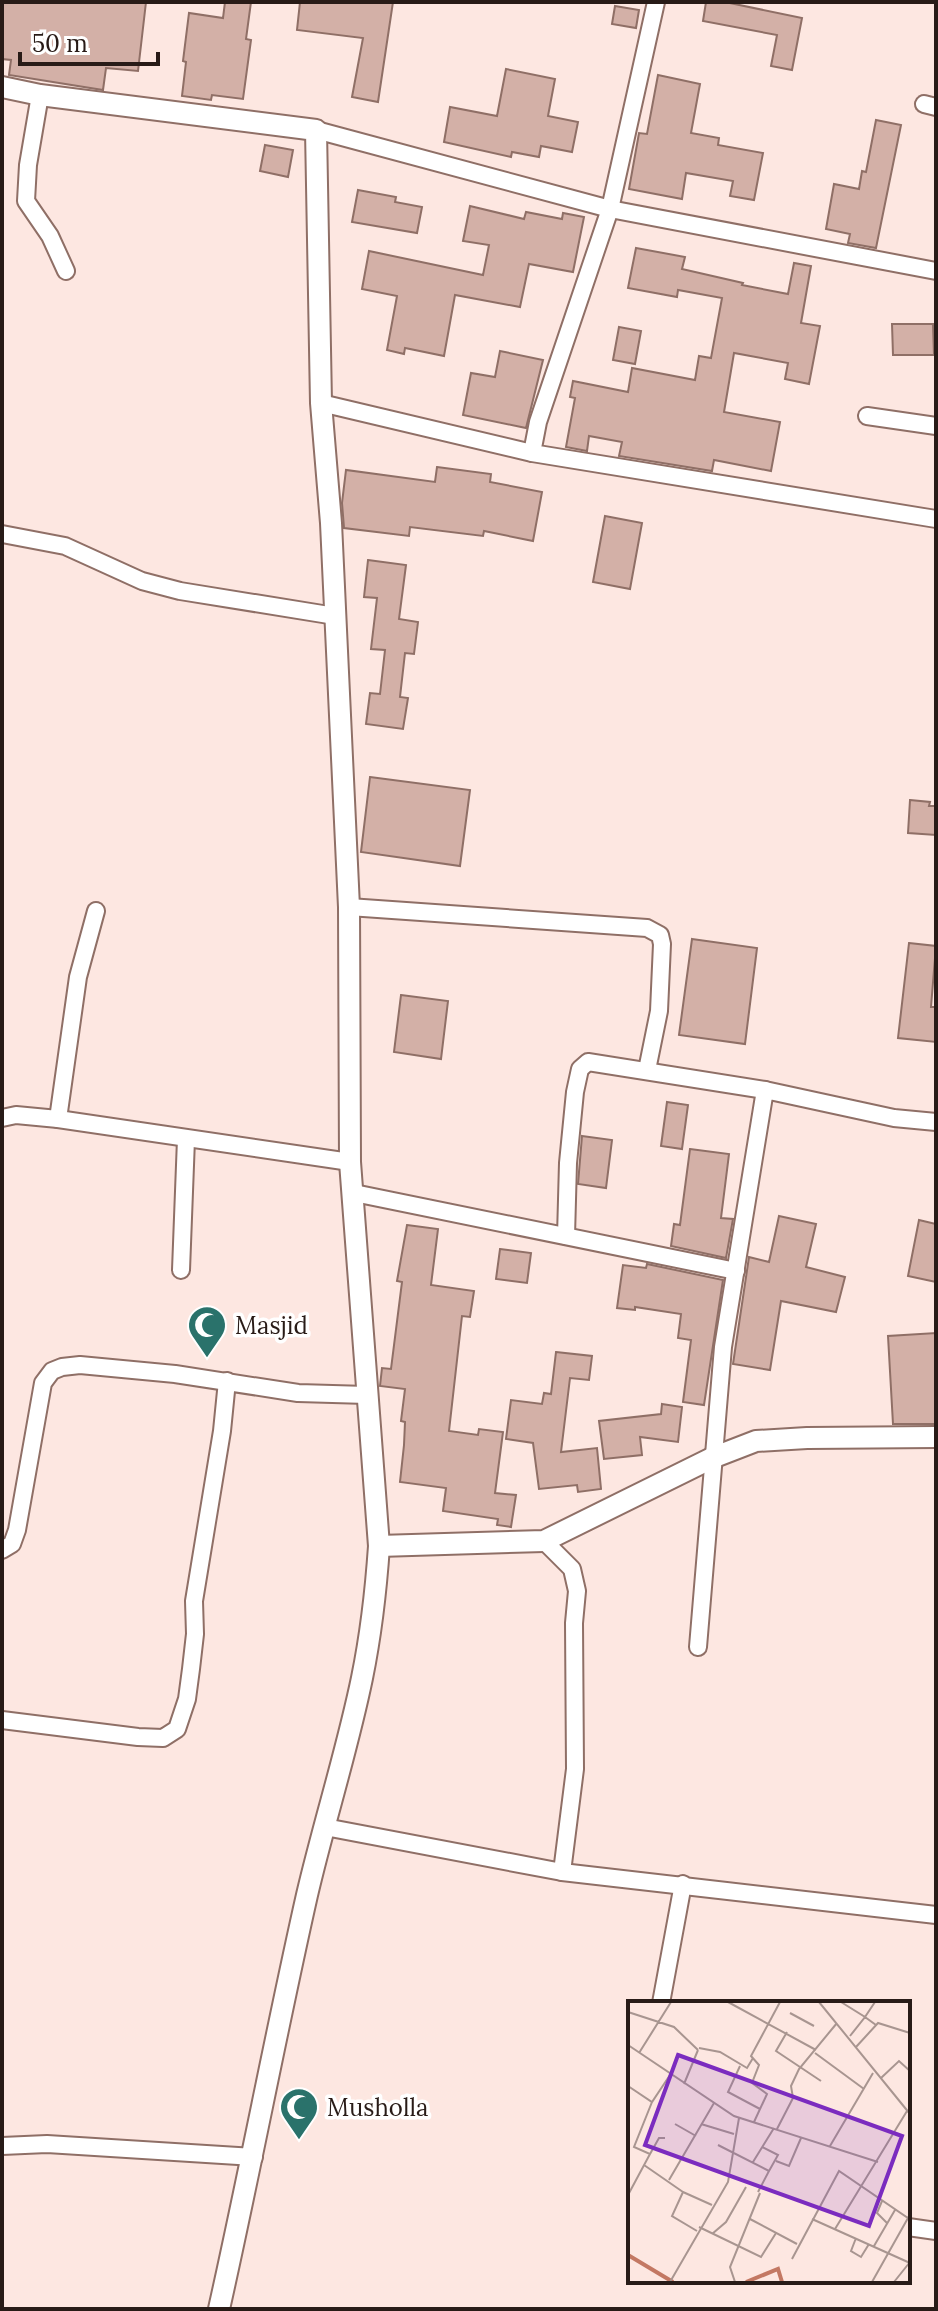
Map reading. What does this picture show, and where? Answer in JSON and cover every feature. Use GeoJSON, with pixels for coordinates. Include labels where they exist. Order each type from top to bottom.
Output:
{"type":"FeatureCollection","features":[{"type":"Feature","properties":{"kind":"street"},"geometry":{"type":"LineString","coordinates":[[532,453],[538,422],[610,209],[656,2]]}},
{"type":"Feature","properties":{"kind":"street"},"geometry":{"type":"LineString","coordinates":[[2,87],[40,95],[316,130],[610,209],[936,271]]}},
{"type":"Feature","properties":{"kind":"street"},"geometry":{"type":"LineString","coordinates":[[40,95],[28,165],[26,201],[50,236],[66,271]]}},
{"type":"Feature","properties":{"kind":"street"},"geometry":{"type":"LineString","coordinates":[[219,2309],[254,2157],[273,2052],[362,1677],[370,1635],[379,1546],[350,1162],[349,907],[331,523],[321,403],[316,130]]}},
{"type":"Feature","properties":{"kind":"street"},"geometry":{"type":"LineString","coordinates":[[321,403],[532,453],[936,519]]}},
{"type":"Feature","properties":{"kind":"street"},"geometry":{"type":"LineString","coordinates":[[867,416],[936,426]]}},
{"type":"Feature","properties":{"kind":"street"},"geometry":{"type":"LineString","coordinates":[[2,534],[65,546],[142,581],[180,591],[335,616]]}},
{"type":"Feature","properties":{"kind":"street"},"geometry":{"type":"LineString","coordinates":[[349,907],[647,928],[660,935],[659,1011],[647,1070]]}},
{"type":"Feature","properties":{"kind":"street"},"geometry":{"type":"LineString","coordinates":[[58,1119],[78,977],[96,911]]}},
{"type":"Feature","properties":{"kind":"street"},"geometry":{"type":"LineString","coordinates":[[566,1236],[568,1163],[580,1069],[588,1062],[765,1090],[894,1118],[936,1122]]}},
{"type":"Feature","properties":{"kind":"street"},"geometry":{"type":"LineString","coordinates":[[698,1647],[723,1347],[765,1090]]}},
{"type":"Feature","properties":{"kind":"street"},"geometry":{"type":"LineString","coordinates":[[2,1118],[16,1115],[58,1119],[350,1162]]}},
{"type":"Feature","properties":{"kind":"street"},"geometry":{"type":"LineString","coordinates":[[181,1270],[186,1139]]}},
{"type":"Feature","properties":{"kind":"street"},"geometry":{"type":"LineString","coordinates":[[354,1193],[736,1271]]}},
{"type":"Feature","properties":{"kind":"street"},"geometry":{"type":"LineString","coordinates":[[2,1550],[12,1544],[17,1530],[43,1383],[52,1371],[80,1365],[227,1381],[298,1393],[367,1395]]}},
{"type":"Feature","properties":{"kind":"street"},"geometry":{"type":"LineString","coordinates":[[2,1720],[138,1737],[163,1738],[177,1729],[187,1699],[195,1634],[194,1601],[222,1431],[227,1381]]}},
{"type":"Feature","properties":{"kind":"street"},"geometry":{"type":"LineString","coordinates":[[379,1546],[544,1541],[712,1458],[745,1444],[768,1439],[936,1437]]}},
{"type":"Feature","properties":{"kind":"street"},"geometry":{"type":"LineString","coordinates":[[544,1541],[572,1569],[577,1591],[574,1623],[575,1769],[562,1872]]}},
{"type":"Feature","properties":{"kind":"street"},"geometry":{"type":"LineString","coordinates":[[325,1827],[562,1872],[936,1915]]}},
{"type":"Feature","properties":{"kind":"street"},"geometry":{"type":"LineString","coordinates":[[661,2001],[683,1884]]}},
{"type":"Feature","properties":{"kind":"street"},"geometry":{"type":"LineString","coordinates":[[2,2146],[47,2144],[254,2157]]}},
{"type":"Feature","properties":{"kind":"street"},"geometry":{"type":"LineString","coordinates":[[910,2227],[936,2231]]}},
{"type":"Feature","properties":{"kind":"building"},"geometry":{"type":"Polygon","coordinates":[[[2,2],[146,2],[138,71],[106,68],[103,90],[9,75],[11,60],[2,59],[2,2]]]}},
{"type":"Feature","properties":{"kind":"building"},"geometry":{"type":"Polygon","coordinates":[[[225,2],[251,2],[246,39],[251,40],[243,99],[212,95],[211,100],[182,96],[189,13],[223,18],[225,2]]]}},
{"type":"Feature","properties":{"kind":"building"},"geometry":{"type":"Polygon","coordinates":[[[300,2],[393,2],[378,102],[352,97],[363,38],[297,30],[300,2]]]}},
{"type":"Feature","properties":{"kind":"building"},"geometry":{"type":"Polygon","coordinates":[[[706,2],[725,2],[802,18],[792,70],[771,66],[777,35],[703,21],[706,2]]]}},
{"type":"Feature","properties":{"kind":"building"},"geometry":{"type":"Polygon","coordinates":[[[615,6],[639,10],[636,28],[612,24],[615,6]]]}},
{"type":"Feature","properties":{"kind":"building"},"geometry":{"type":"Polygon","coordinates":[[[506,69],[555,79],[548,116],[578,122],[572,152],[541,146],[539,157],[512,152],[511,157],[444,142],[450,107],[497,116],[506,69]]]}},
{"type":"Feature","properties":{"kind":"building"},"geometry":{"type":"Polygon","coordinates":[[[658,75],[700,84],[691,133],[719,138],[718,145],[763,153],[754,200],[730,196],[733,181],[686,173],[682,199],[629,189],[639,133],[647,134],[658,75]]]}},
{"type":"Feature","properties":{"kind":"building"},"geometry":{"type":"Polygon","coordinates":[[[876,120],[901,125],[876,248],[848,243],[850,234],[826,229],[834,184],[859,189],[862,171],[866,172],[876,120]]]}},
{"type":"Feature","properties":{"kind":"building"},"geometry":{"type":"Polygon","coordinates":[[[265,145],[293,150],[288,177],[260,171],[265,145]]]}},
{"type":"Feature","properties":{"kind":"building"},"geometry":{"type":"Polygon","coordinates":[[[358,190],[396,197],[395,202],[422,207],[417,233],[352,222],[358,190]]]}},
{"type":"Feature","properties":{"kind":"building"},"geometry":{"type":"Polygon","coordinates":[[[470,206],[524,219],[526,212],[562,219],[563,213],[584,217],[573,272],[529,264],[520,307],[455,295],[444,356],[405,348],[404,354],[387,350],[397,296],[362,289],[369,251],[483,275],[489,245],[463,241],[470,206]]]}},
{"type":"Feature","properties":{"kind":"building"},"geometry":{"type":"Polygon","coordinates":[[[636,248],[685,257],[682,269],[788,294],[794,263],[811,266],[801,323],[820,326],[809,384],[785,379],[788,363],[734,353],[724,412],[780,422],[771,471],[714,460],[712,471],[619,456],[622,442],[589,436],[587,451],[566,447],[575,398],[570,397],[573,381],[628,392],[632,368],[695,380],[699,356],[711,358],[722,298],[678,290],[677,297],[628,288],[636,248]]]}},
{"type":"Feature","properties":{"kind":"building"},"geometry":{"type":"Polygon","coordinates":[[[892,324],[933,324],[934,355],[893,355],[892,324]]]}},
{"type":"Feature","properties":{"kind":"building"},"geometry":{"type":"Polygon","coordinates":[[[619,327],[641,331],[635,364],[613,360],[619,327]]]}},
{"type":"Feature","properties":{"kind":"building"},"geometry":{"type":"Polygon","coordinates":[[[500,351],[543,360],[526,428],[463,415],[471,373],[495,377],[500,351]]]}},
{"type":"Feature","properties":{"kind":"building"},"geometry":{"type":"Polygon","coordinates":[[[437,467],[491,474],[490,482],[542,492],[533,541],[484,531],[483,536],[410,527],[409,536],[344,528],[342,503],[346,470],[435,482],[437,467]]]}},
{"type":"Feature","properties":{"kind":"building"},"geometry":{"type":"Polygon","coordinates":[[[605,516],[642,523],[630,589],[593,582],[605,516]]]}},
{"type":"Feature","properties":{"kind":"building"},"geometry":{"type":"Polygon","coordinates":[[[368,560],[406,565],[399,619],[418,622],[414,654],[405,653],[400,697],[408,698],[403,729],[366,724],[370,693],[380,694],[385,650],[371,649],[377,598],[364,597],[368,560]]]}},
{"type":"Feature","properties":{"kind":"building"},"geometry":{"type":"Polygon","coordinates":[[[370,777],[470,790],[460,866],[361,852],[370,777]]]}},
{"type":"Feature","properties":{"kind":"building"},"geometry":{"type":"Polygon","coordinates":[[[910,800],[930,802],[929,806],[936,806],[936,835],[908,833],[910,800]]]}},
{"type":"Feature","properties":{"kind":"building"},"geometry":{"type":"Polygon","coordinates":[[[692,939],[757,948],[745,1044],[679,1035],[692,939]]]}},
{"type":"Feature","properties":{"kind":"building"},"geometry":{"type":"Polygon","coordinates":[[[909,943],[936,946],[931,1007],[936,1007],[936,1042],[898,1038],[909,943]]]}},
{"type":"Feature","properties":{"kind":"building"},"geometry":{"type":"Polygon","coordinates":[[[401,995],[448,1001],[441,1059],[394,1052],[401,995]]]}},
{"type":"Feature","properties":{"kind":"building"},"geometry":{"type":"Polygon","coordinates":[[[667,1102],[688,1105],[682,1149],[661,1146],[667,1102]]]}},
{"type":"Feature","properties":{"kind":"building"},"geometry":{"type":"Polygon","coordinates":[[[582,1136],[612,1140],[606,1188],[578,1184],[582,1136]]]}},
{"type":"Feature","properties":{"kind":"building"},"geometry":{"type":"Polygon","coordinates":[[[690,1149],[729,1154],[721,1218],[733,1219],[726,1258],[671,1246],[674,1224],[680,1225],[690,1149]]]}},
{"type":"Feature","properties":{"kind":"building"},"geometry":{"type":"Polygon","coordinates":[[[779,1216],[816,1224],[806,1267],[845,1277],[836,1312],[781,1301],[770,1370],[733,1364],[749,1257],[769,1262],[779,1216]]]}},
{"type":"Feature","properties":{"kind":"building"},"geometry":{"type":"Polygon","coordinates":[[[919,1220],[936,1224],[936,1282],[908,1276],[919,1220]]]}},
{"type":"Feature","properties":{"kind":"building"},"geometry":{"type":"Polygon","coordinates":[[[407,1225],[438,1229],[431,1285],[474,1291],[470,1317],[462,1316],[449,1431],[478,1435],[479,1429],[503,1432],[495,1493],[516,1495],[511,1527],[497,1525],[498,1519],[443,1511],[446,1488],[400,1482],[405,1389],[380,1386],[382,1368],[391,1369],[402,1282],[397,1281],[407,1225]]]}},
{"type":"Feature","properties":{"kind":"building"},"geometry":{"type":"Polygon","coordinates":[[[500,1249],[531,1253],[527,1283],[496,1279],[500,1249]]]}},
{"type":"Feature","properties":{"kind":"building"},"geometry":{"type":"Polygon","coordinates":[[[647,1264],[723,1280],[704,1405],[683,1402],[691,1340],[678,1338],[681,1314],[635,1307],[635,1310],[617,1308],[623,1265],[646,1268],[647,1264]]]}},
{"type":"Feature","properties":{"kind":"building"},"geometry":{"type":"Polygon","coordinates":[[[936,1333],[936,1424],[893,1424],[888,1336],[936,1333]]]}},
{"type":"Feature","properties":{"kind":"building"},"geometry":{"type":"Polygon","coordinates":[[[556,1352],[592,1356],[589,1380],[570,1378],[561,1452],[597,1448],[601,1489],[578,1492],[577,1485],[539,1489],[533,1443],[506,1439],[511,1400],[542,1404],[544,1393],[551,1394],[556,1352]]]}},
{"type":"Feature","properties":{"kind":"building"},"geometry":{"type":"Polygon","coordinates":[[[662,1404],[682,1407],[678,1442],[640,1437],[642,1455],[604,1459],[599,1421],[661,1414],[662,1404]]]}},
{"type":"Feature","properties":{"kind":"place","name":"Masjid"},"geometry":{"type":"Point","coordinates":[207,1359]}},
{"type":"Feature","properties":{"kind":"place","name":"Musholla"},"geometry":{"type":"Point","coordinates":[299,2141]}}]}
